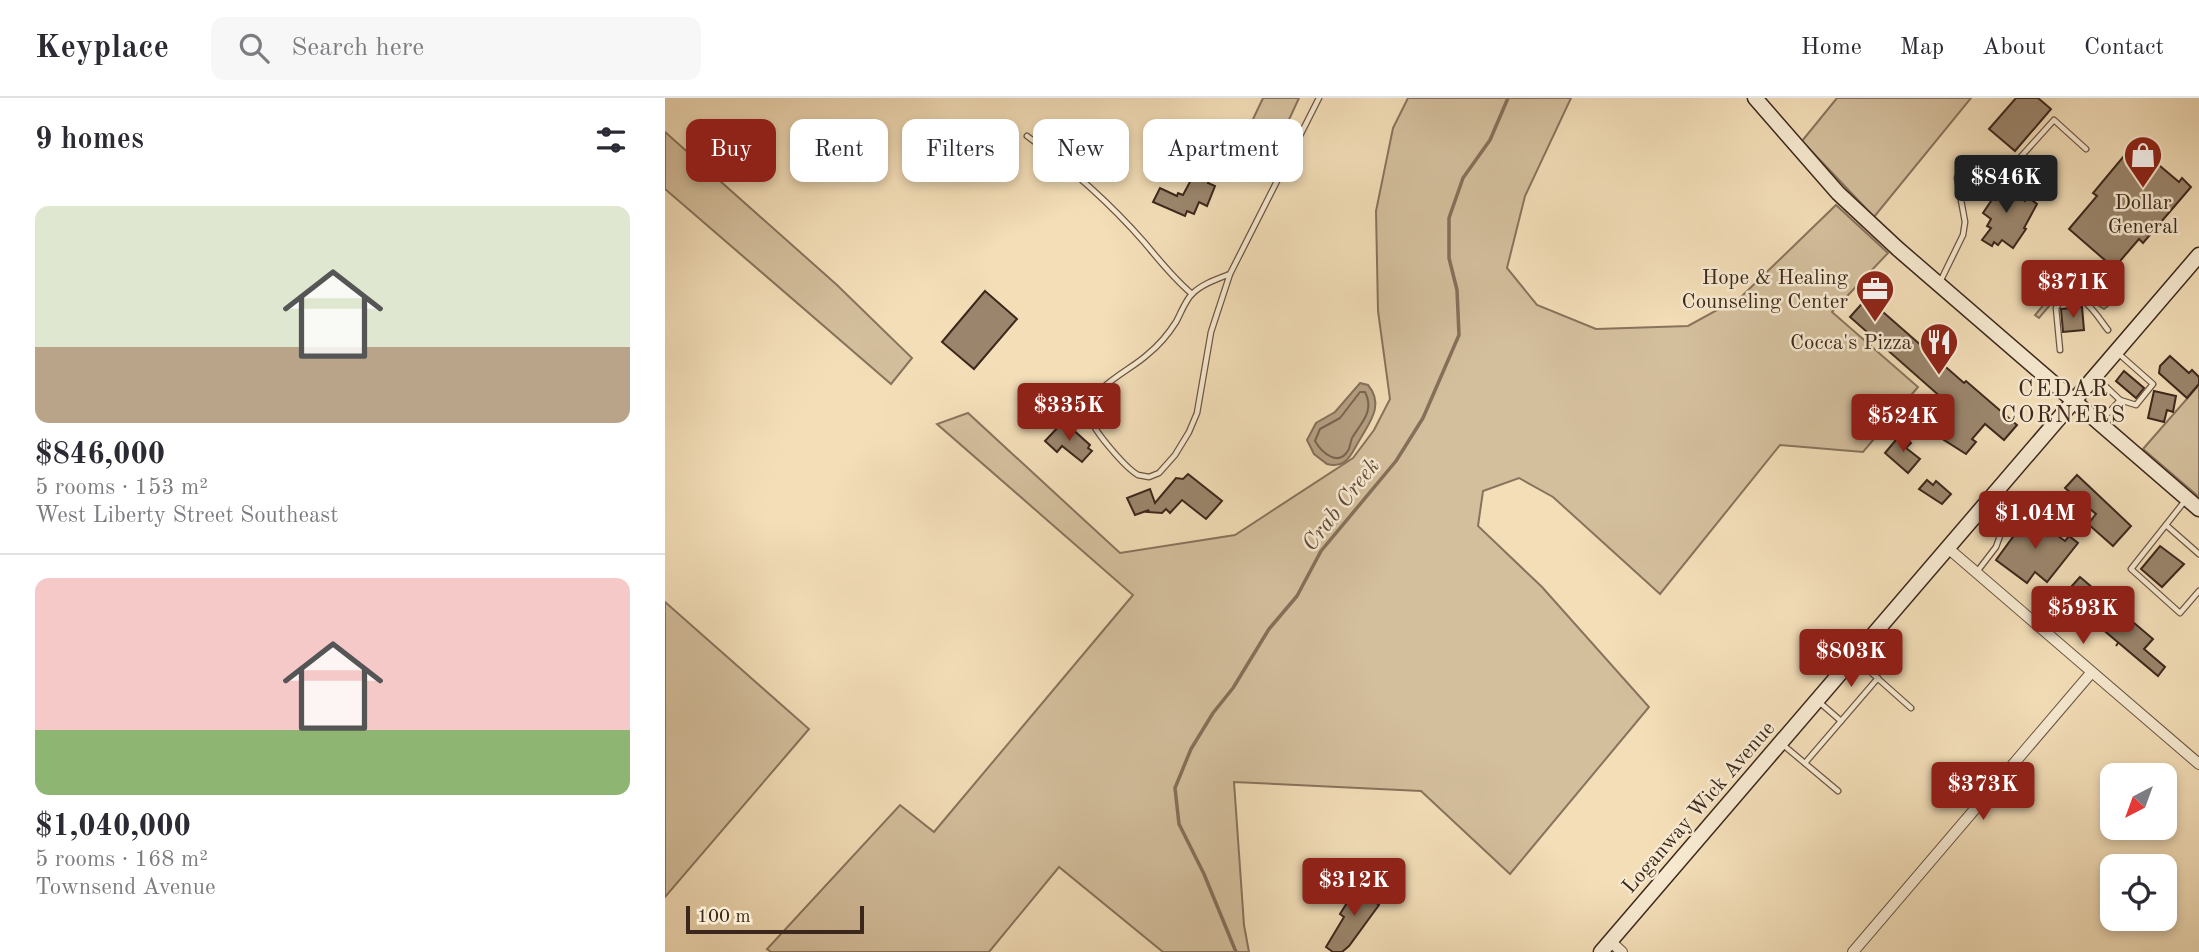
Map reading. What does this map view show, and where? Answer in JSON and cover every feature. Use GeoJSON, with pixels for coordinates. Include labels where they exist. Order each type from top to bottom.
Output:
{"type":"FeatureCollection","features":[{"type":"Feature","properties":{"kind":"street"},"geometry":{"type":"LineString","coordinates":[[1755,98],[1838,193],[2073,402],[2199,509]]}},
{"type":"Feature","properties":{"kind":"street","name":"Loganway Wick Avenue"},"geometry":{"type":"LineString","coordinates":[[1605,947],[2199,255]]}},
{"type":"Feature","properties":{"kind":"street"},"geometry":{"type":"LineString","coordinates":[[1948,549],[2199,764]]}},
{"type":"Feature","properties":{"kind":"street"},"geometry":{"type":"LineString","coordinates":[[1853,952],[2091,673]]}},
{"type":"Feature","properties":{"kind":"street"},"geometry":{"type":"LineString","coordinates":[[1605,947],[1622,952]]}},
{"type":"Feature","properties":{"kind":"lane"},"geometry":{"type":"LineString","coordinates":[[1230,274],[1192,294],[1173,326],[1149,354],[1109,383],[1090,407],[1089,414],[1094,426],[1138,475],[1149,477],[1159,473],[1175,455],[1189,432],[1198,413],[1211,332],[1230,274],[1319,98]]}},
{"type":"Feature","properties":{"kind":"lane"},"geometry":{"type":"LineString","coordinates":[[1939,284],[1963,235],[1964,209],[1957,178],[1963,168],[1979,163],[2008,172],[2054,120],[2086,149]]}},
{"type":"Feature","properties":{"kind":"lane"},"geometry":{"type":"LineString","coordinates":[[1027,136],[1061,161],[1094,191],[1144,243],[1169,275],[1192,294]]}},
{"type":"Feature","properties":{"kind":"lane"},"geometry":{"type":"LineString","coordinates":[[2060,350],[2056,307],[2063,298],[2075,297],[2086,303],[2108,330]]}},
{"type":"Feature","properties":{"kind":"lane"},"geometry":{"type":"LineString","coordinates":[[2096,376],[2120,400],[2136,405],[2153,384],[2116,352]]}},
{"type":"Feature","properties":{"kind":"lane"},"geometry":{"type":"LineString","coordinates":[[2099,424],[2120,400]]}},
{"type":"Feature","properties":{"kind":"lane"},"geometry":{"type":"LineString","coordinates":[[1976,574],[1996,547],[2010,511],[1996,494]]}},
{"type":"Feature","properties":{"kind":"lane"},"geometry":{"type":"LineString","coordinates":[[2187,499],[2131,569],[2180,613],[2199,591]]}},
{"type":"Feature","properties":{"kind":"lane"},"geometry":{"type":"LineString","coordinates":[[2166,525],[2199,554]]}},
{"type":"Feature","properties":{"kind":"lane"},"geometry":{"type":"LineString","coordinates":[[1855,658],[1911,708]]}},
{"type":"Feature","properties":{"kind":"lane"},"geometry":{"type":"LineString","coordinates":[[1805,763],[1878,678]]}},
{"type":"Feature","properties":{"kind":"lane"},"geometry":{"type":"LineString","coordinates":[[1818,701],[1841,721]]}},
{"type":"Feature","properties":{"kind":"lane"},"geometry":{"type":"LineString","coordinates":[[1781,743],[1838,791]]}},
{"type":"Feature","properties":{"kind":"shaded area"},"geometry":{"type":"Polygon","coordinates":[[[1263,98],[1299,98],[1289,119],[1253,119],[1263,98]]]}},
{"type":"Feature","properties":{"kind":"shaded area"},"geometry":{"type":"Polygon","coordinates":[[[1408,98],[1571,98],[1525,196],[1507,268],[1537,305],[1596,329],[1688,326],[1741,297],[1836,205],[1888,253],[1832,312],[1918,387],[1863,452],[1780,445],[1660,594],[1553,497],[1519,478],[1483,491],[1478,526],[1542,587],[1649,707],[1510,874],[1421,791],[1234,782],[1244,925],[1249,952],[1163,952],[1059,867],[989,952],[771,952],[767,949],[900,805],[934,832],[1133,595],[937,424],[968,413],[1120,553],[1235,535],[1353,458],[1374,430],[1390,399],[1378,311],[1376,211],[1393,128],[1408,98]]]}},
{"type":"Feature","properties":{"kind":"shaded area"},"geometry":{"type":"Polygon","coordinates":[[[1837,98],[1971,98],[1874,217],[1802,141],[1837,98]]]}},
{"type":"Feature","properties":{"kind":"shaded area"},"geometry":{"type":"Polygon","coordinates":[[[665,132],[686,151],[686,182],[721,182],[837,285],[912,358],[891,384],[665,189],[665,132]]]}},
{"type":"Feature","properties":{"kind":"shaded area"},"geometry":{"type":"Polygon","coordinates":[[[2073,270],[2114,301],[2104,309],[2084,296],[2067,292],[2055,299],[2039,318],[2035,315],[2073,270]]]}},
{"type":"Feature","properties":{"kind":"shaded area"},"geometry":{"type":"Polygon","coordinates":[[[2199,385],[2199,497],[2143,449],[2199,385]]]}},
{"type":"Feature","properties":{"kind":"shaded area"},"geometry":{"type":"Polygon","coordinates":[[[665,602],[809,729],[665,897],[665,602]]]}},
{"type":"Feature","properties":{"kind":"water"},"geometry":{"type":"Polygon","coordinates":[[[1360,383],[1368,385],[1373,392],[1374,414],[1347,459],[1339,464],[1327,464],[1314,454],[1307,440],[1316,423],[1335,412],[1360,383]]]}},
{"type":"Feature","properties":{"kind":"building"},"geometry":{"type":"Polygon","coordinates":[[[2016,98],[2038,98],[2051,109],[2015,151],[1989,129],[2016,98]]]}},
{"type":"Feature","properties":{"kind":"building"},"geometry":{"type":"Polygon","coordinates":[[[2134,144],[2179,182],[2182,178],[2191,187],[2143,243],[2139,239],[2114,268],[2069,229],[2097,196],[2093,193],[2134,144]]]}},
{"type":"Feature","properties":{"kind":"building"},"geometry":{"type":"Polygon","coordinates":[[[1994,179],[2025,201],[2028,197],[2037,204],[2024,228],[2026,229],[2013,248],[2002,240],[1998,245],[1994,242],[1992,246],[1982,240],[1991,228],[1987,226],[1991,219],[1983,213],[1991,201],[1983,195],[1994,179]]]}},
{"type":"Feature","properties":{"kind":"building"},"geometry":{"type":"Polygon","coordinates":[[[1190,182],[1208,182],[1215,186],[1207,206],[1199,202],[1194,214],[1187,211],[1185,216],[1153,202],[1160,188],[1177,196],[1178,193],[1183,195],[1190,182]]]}},
{"type":"Feature","properties":{"kind":"building"},"geometry":{"type":"Polygon","coordinates":[[[985,291],[1017,319],[974,369],[942,342],[985,291]]]}},
{"type":"Feature","properties":{"kind":"building"},"geometry":{"type":"Polygon","coordinates":[[[1867,298],[1964,383],[1966,381],[2017,425],[2004,440],[1985,424],[1972,439],[1976,442],[1966,454],[1941,438],[1944,435],[1934,426],[1951,406],[1850,317],[1867,298]]]}},
{"type":"Feature","properties":{"kind":"building"},"geometry":{"type":"Polygon","coordinates":[[[2082,307],[2084,330],[2063,332],[2061,309],[2082,307]]]}},
{"type":"Feature","properties":{"kind":"building"},"geometry":{"type":"Polygon","coordinates":[[[2170,356],[2189,373],[2192,370],[2199,377],[2199,384],[2187,398],[2159,373],[2160,366],[2170,356]]]}},
{"type":"Feature","properties":{"kind":"building"},"geometry":{"type":"Polygon","coordinates":[[[2124,371],[2144,388],[2136,398],[2116,381],[2124,371]]]}},
{"type":"Feature","properties":{"kind":"building"},"geometry":{"type":"Polygon","coordinates":[[[2154,391],[2176,396],[2173,412],[2167,410],[2164,422],[2148,418],[2154,391]]]}},
{"type":"Feature","properties":{"kind":"building"},"geometry":{"type":"Polygon","coordinates":[[[1061,424],[1068,431],[1071,428],[1090,445],[1088,448],[1092,451],[1082,462],[1062,446],[1057,452],[1045,441],[1061,424]]]}},
{"type":"Feature","properties":{"kind":"building"},"geometry":{"type":"Polygon","coordinates":[[[1901,434],[1911,443],[1906,448],[1920,459],[1908,473],[1885,453],[1901,434]]]}},
{"type":"Feature","properties":{"kind":"building"},"geometry":{"type":"Polygon","coordinates":[[[1188,474],[1222,501],[1206,519],[1182,500],[1170,513],[1166,509],[1162,513],[1147,512],[1149,510],[1135,515],[1127,498],[1150,489],[1155,503],[1176,478],[1183,479],[1188,474]]]}},
{"type":"Feature","properties":{"kind":"building"},"geometry":{"type":"Polygon","coordinates":[[[2077,475],[2131,526],[2113,546],[2088,524],[2096,514],[2065,488],[2077,475]]]}},
{"type":"Feature","properties":{"kind":"building"},"geometry":{"type":"Polygon","coordinates":[[[1927,480],[1933,485],[1936,481],[1951,494],[1942,504],[1919,489],[1927,480]]]}},
{"type":"Feature","properties":{"kind":"building"},"geometry":{"type":"Polygon","coordinates":[[[2029,515],[2065,541],[2069,536],[2078,543],[2047,582],[2035,572],[2027,583],[1996,560],[2029,515]]]}},
{"type":"Feature","properties":{"kind":"building"},"geometry":{"type":"Polygon","coordinates":[[[2160,546],[2184,564],[2162,587],[2141,569],[2160,546]]]}},
{"type":"Feature","properties":{"kind":"building"},"geometry":{"type":"Polygon","coordinates":[[[2080,577],[2153,639],[2144,649],[2165,667],[2158,676],[2063,596],[2080,577]]]}},
{"type":"Feature","properties":{"kind":"building"},"geometry":{"type":"Polygon","coordinates":[[[1364,883],[1376,891],[1371,899],[1379,905],[1349,946],[1342,952],[1333,952],[1326,947],[1344,917],[1340,914],[1357,887],[1360,889],[1364,883]]]}},
{"type":"Feature","properties":{"kind":"waterway","name":"Crab Creek"},"geometry":{"type":"LineString","coordinates":[[1236,952],[1204,874],[1179,824],[1175,788],[1191,749],[1213,713],[1233,688],[1269,629],[1297,596],[1321,551],[1396,461],[1423,418],[1459,335],[1457,290],[1449,258],[1449,218],[1463,178],[1490,140],[1508,98]]}},
{"type":"Feature","properties":{"kind":"place","name":"Dollar General"},"geometry":{"type":"Point","coordinates":[2143,189]}},
{"type":"Feature","properties":{"kind":"place","name":"Hope & Healing Counseling Center"},"geometry":{"type":"Point","coordinates":[1875,323]}},
{"type":"Feature","properties":{"kind":"place","name":"Cocca's Pizza"},"geometry":{"type":"Point","coordinates":[1939,376]}},
{"type":"Feature","properties":{"kind":"district","name":"CEDAR CORNERS"},"geometry":{"type":"Point","coordinates":[2064,401]}}]}
